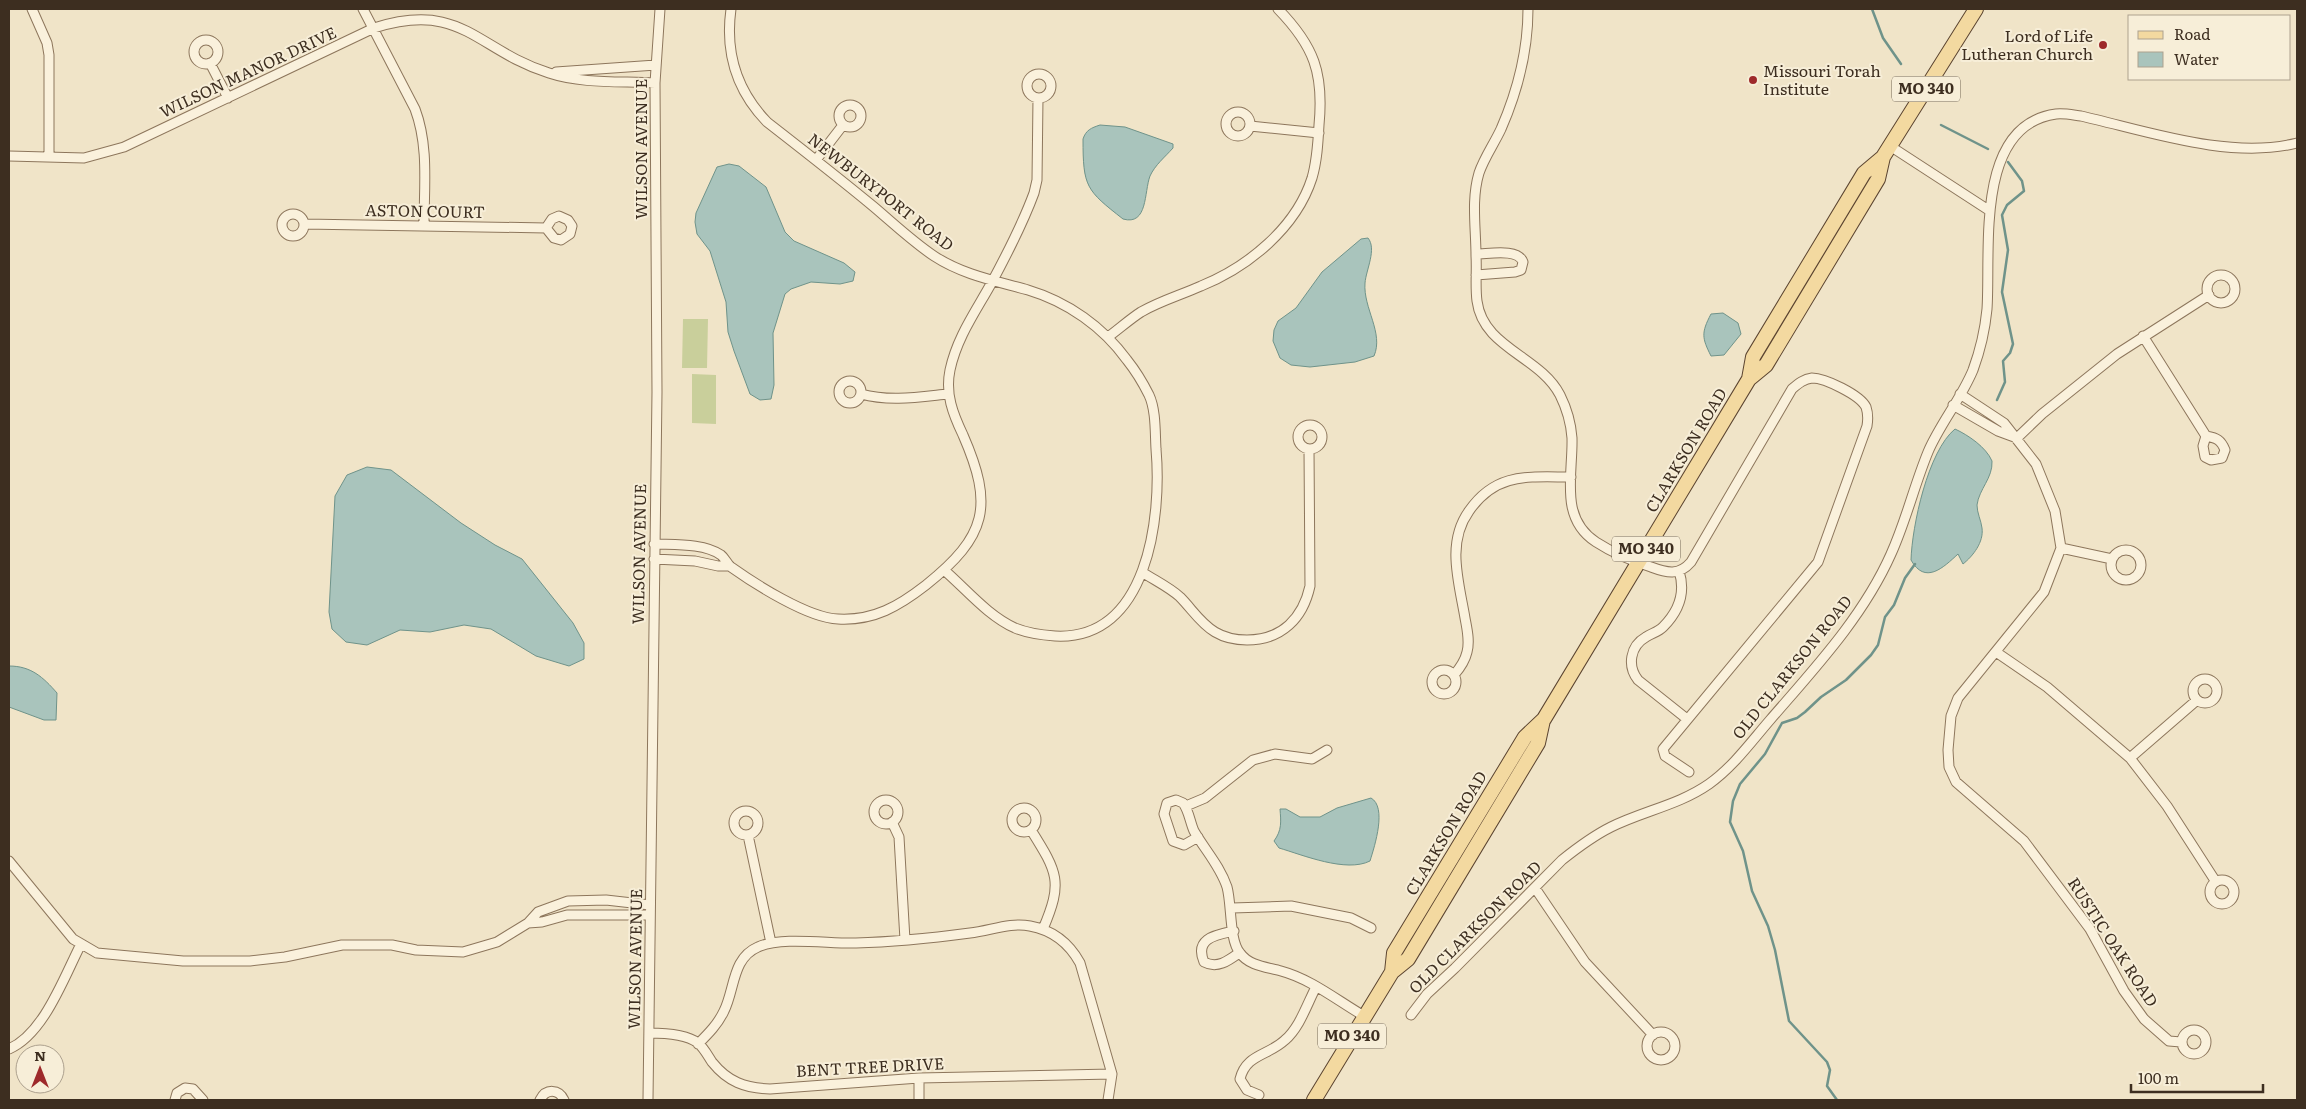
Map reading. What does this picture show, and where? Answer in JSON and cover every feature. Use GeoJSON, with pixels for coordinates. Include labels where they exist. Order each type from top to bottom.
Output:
{"type":"FeatureCollection","features":[{"type":"Feature","properties":{"kind":"main road","name":"CLARKSON ROAD"},"geometry":{"type":"LineString","coordinates":[[1749,379],[1753,357],[1864,173],[1886,152],[1976,9]]}},
{"type":"Feature","properties":{"kind":"main road","name":"CLARKSON ROAD"},"geometry":{"type":"LineString","coordinates":[[1314,1100],[1392,972],[1394,953],[1525,737],[1544,719],[1749,379],[1766,365],[1878,179],[1886,152]]}},
{"type":"Feature","properties":{"kind":"main road"},"geometry":{"type":"LineString","coordinates":[[1827,236],[1827,264]]}},
{"type":"Feature","properties":{"kind":"street"},"geometry":{"type":"LineString","coordinates":[[32,9],[47,43],[49,55],[49,156]]}},
{"type":"Feature","properties":{"kind":"street"},"geometry":{"type":"LineString","coordinates":[[363,9],[415,109],[420,123],[424,148],[424,226]]}},
{"type":"Feature","properties":{"kind":"street","name":"WILSON AVENUE"},"geometry":{"type":"LineString","coordinates":[[648,1100],[656,392],[655,83],[660,9]]}},
{"type":"Feature","properties":{"kind":"street","name":"NEWBURYPORT ROAD"},"geometry":{"type":"LineString","coordinates":[[730,9],[729,45],[738,80],[746,97],[767,122],[934,256],[992,282],[1028,290],[1072,308],[1108,337],[1127,360],[1150,396],[1154,417],[1158,464],[1156,510],[1149,554],[1133,591],[1112,617],[1089,632],[1062,636],[1029,632],[1006,623],[944,570]]}},
{"type":"Feature","properties":{"kind":"street"},"geometry":{"type":"LineString","coordinates":[[1108,337],[1141,312],[1232,270],[1262,249],[1285,226],[1303,199],[1312,178],[1322,97],[1312,52],[1297,28],[1278,9]]}},
{"type":"Feature","properties":{"kind":"street"},"geometry":{"type":"LineString","coordinates":[[1528,9],[1526,52],[1520,78],[1500,131],[1480,171],[1475,189],[1476,300],[1485,325],[1505,345],[1541,372],[1560,394],[1570,424],[1572,437],[1571,507],[1575,519],[1595,542],[1664,573],[1679,571],[1691,562],[1792,389],[1800,381],[1812,378],[1823,379],[1862,401],[1867,408],[1867,426],[1818,562],[1663,749],[1666,756],[1689,772]]}},
{"type":"Feature","properties":{"kind":"street","name":"WILSON MANOR DRIVE"},"geometry":{"type":"LineString","coordinates":[[9,156],[84,158],[108,153],[374,28],[395,21],[417,18],[448,22],[529,65],[548,73],[574,78],[655,83]]}},
{"type":"Feature","properties":{"kind":"street"},"geometry":{"type":"LineString","coordinates":[[210,63],[228,98]]}},
{"type":"Feature","properties":{"kind":"street","name":"WILSON MANOR DRIVE"},"geometry":{"type":"LineString","coordinates":[[548,73],[656,64]]}},
{"type":"Feature","properties":{"kind":"street"},"geometry":{"type":"LineString","coordinates":[[654,544],[696,547],[710,551],[721,556],[729,566],[807,611],[817,616],[837,619],[863,618],[891,610],[944,570],[974,535],[981,503],[979,476],[951,409],[948,394],[949,372],[954,352],[966,326],[992,282],[1034,193],[1037,180],[1038,98]]}},
{"type":"Feature","properties":{"kind":"street","name":"OLD CLARKSON ROAD"},"geometry":{"type":"LineString","coordinates":[[1411,1015],[1426,994],[1455,968],[1562,860],[1592,838],[1630,819],[1688,798],[1724,773],[1829,650],[1875,586],[1891,554],[1928,452],[1972,372],[1982,341],[1987,312],[1986,262],[1990,211],[1996,174],[2010,140],[2024,127],[2039,119],[2057,114],[2080,116],[2221,147],[2253,149],[2280,147],[2297,143]]}},
{"type":"Feature","properties":{"kind":"street"},"geometry":{"type":"LineString","coordinates":[[816,160],[843,126]]}},
{"type":"Feature","properties":{"kind":"street"},"geometry":{"type":"LineString","coordinates":[[1250,126],[1319,133]]}},
{"type":"Feature","properties":{"kind":"street"},"geometry":{"type":"LineString","coordinates":[[1886,152],[1990,211]]}},
{"type":"Feature","properties":{"kind":"street","name":"ASTON COURT"},"geometry":{"type":"LineString","coordinates":[[304,224],[546,228]]}},
{"type":"Feature","properties":{"kind":"street"},"geometry":{"type":"LineString","coordinates":[[1476,254],[1514,254],[1520,257],[1523,262],[1520,270],[1515,272],[1476,275]]}},
{"type":"Feature","properties":{"kind":"street"},"geometry":{"type":"LineString","coordinates":[[2017,438],[2075,387],[2117,354],[2209,296]]}},
{"type":"Feature","properties":{"kind":"street"},"geometry":{"type":"LineString","coordinates":[[2143,336],[2206,436]]}},
{"type":"Feature","properties":{"kind":"street"},"geometry":{"type":"LineString","coordinates":[[861,394],[876,398],[897,399],[948,394]]}},
{"type":"Feature","properties":{"kind":"street"},"geometry":{"type":"LineString","coordinates":[[1960,394],[2004,422],[2036,464],[2046,484],[2058,520],[2061,548],[2112,559]]}},
{"type":"Feature","properties":{"kind":"street"},"geometry":{"type":"LineString","coordinates":[[1953,405],[1998,431],[2017,438]]}},
{"type":"Feature","properties":{"kind":"street"},"geometry":{"type":"LineString","coordinates":[[1142,572],[1173,591],[1204,625],[1226,638],[1260,640],[1272,637],[1290,626],[1304,607],[1310,586],[1309,449]]}},
{"type":"Feature","properties":{"kind":"street"},"geometry":{"type":"LineString","coordinates":[[1454,675],[1463,664],[1468,651],[1468,635],[1455,550],[1460,525],[1475,502],[1497,484],[1520,476],[1571,476]]}},
{"type":"Feature","properties":{"kind":"street","name":"RUSTIC OAK ROAD"},"geometry":{"type":"LineString","coordinates":[[2061,548],[2044,592],[1958,698],[1951,716],[1949,731],[1949,766],[1956,782],[2024,841],[2090,929],[2124,991],[2144,1019],[2169,1041],[2181,1042]]}},
{"type":"Feature","properties":{"kind":"street"},"geometry":{"type":"LineString","coordinates":[[654,559],[695,561],[718,566],[729,566]]}},
{"type":"Feature","properties":{"kind":"street"},"geometry":{"type":"LineString","coordinates":[[1679,571],[1683,583],[1681,599],[1663,628],[1646,637],[1638,644],[1630,662],[1632,672],[1638,680],[1687,719]]}},
{"type":"Feature","properties":{"kind":"street"},"geometry":{"type":"LineString","coordinates":[[1996,652],[2047,687],[2130,758],[2172,813],[2216,882]]}},
{"type":"Feature","properties":{"kind":"street"},"geometry":{"type":"LineString","coordinates":[[2130,758],[2197,700]]}},
{"type":"Feature","properties":{"kind":"street"},"geometry":{"type":"LineString","coordinates":[[1186,806],[1205,798],[1253,760],[1275,754],[1312,759],[1327,750]]}},
{"type":"Feature","properties":{"kind":"street"},"geometry":{"type":"LineString","coordinates":[[1198,837],[1184,845],[1173,841],[1164,814],[1164,808],[1172,800],[1180,801],[1186,806],[1189,819],[1198,837],[1220,870],[1232,908],[1234,931],[1239,953],[1246,960],[1257,965],[1282,971],[1316,987],[1364,1016]]}},
{"type":"Feature","properties":{"kind":"street"},"geometry":{"type":"LineString","coordinates":[[892,822],[899,837],[905,940]]}},
{"type":"Feature","properties":{"kind":"street"},"geometry":{"type":"LineString","coordinates":[[1031,830],[1051,864],[1054,876],[1055,902],[1043,930]]}},
{"type":"Feature","properties":{"kind":"street"},"geometry":{"type":"LineString","coordinates":[[748,835],[771,943]]}},
{"type":"Feature","properties":{"kind":"street"},"geometry":{"type":"LineString","coordinates":[[9,861],[73,939],[97,953],[114,956],[216,962],[285,958],[342,945],[392,945],[423,950],[463,952],[497,942],[528,923],[538,912],[568,901],[606,900],[650,905]]}},
{"type":"Feature","properties":{"kind":"street"},"geometry":{"type":"LineString","coordinates":[[1535,888],[1585,962],[1653,1035]]}},
{"type":"Feature","properties":{"kind":"street"},"geometry":{"type":"LineString","coordinates":[[1232,908],[1290,906],[1351,918],[1371,928]]}},
{"type":"Feature","properties":{"kind":"street"},"geometry":{"type":"LineString","coordinates":[[528,923],[542,922],[566,916],[650,915]]}},
{"type":"Feature","properties":{"kind":"street"},"geometry":{"type":"LineString","coordinates":[[649,1033],[683,1037],[698,1044],[715,1026],[724,1011],[735,974],[744,956],[759,946],[771,943],[856,943],[905,940],[1027,925],[1058,936],[1074,952],[1080,963],[1112,1074],[1108,1100]]}},
{"type":"Feature","properties":{"kind":"street"},"geometry":{"type":"LineString","coordinates":[[1234,931],[1208,938],[1202,945],[1201,955],[1204,962],[1213,965],[1226,963],[1239,953]]}},
{"type":"Feature","properties":{"kind":"street"},"geometry":{"type":"LineString","coordinates":[[9,1049],[22,1042],[42,1019],[81,944]]}},
{"type":"Feature","properties":{"kind":"street"},"geometry":{"type":"LineString","coordinates":[[1259,1095],[1247,1090],[1240,1079],[1242,1070],[1248,1062],[1275,1048],[1291,1034],[1316,987]]}},
{"type":"Feature","properties":{"kind":"street","name":"BENT TREE DRIVE"},"geometry":{"type":"LineString","coordinates":[[698,1044],[720,1071],[730,1079],[742,1086],[754,1088],[770,1089],[919,1078],[1112,1074]]}},
{"type":"Feature","properties":{"kind":"street"},"geometry":{"type":"LineString","coordinates":[[919,1078],[919,1100]]}},
{"type":"Feature","properties":{"kind":"street"},"geometry":{"type":"LineString","coordinates":[[176,1100],[180,1090],[189,1088],[193,1089],[203,1100]]}},
{"type":"Feature","properties":{"kind":"street"},"geometry":{"type":"LineString","coordinates":[[540,1100],[545,1093],[553,1091],[561,1094],[564,1100]]}},
{"type":"Feature","properties":{"kind":"green space"},"geometry":{"type":"Polygon","coordinates":[[[683,319],[708,319],[707,368],[682,368],[683,319]]]}},
{"type":"Feature","properties":{"kind":"green space"},"geometry":{"type":"Polygon","coordinates":[[[692,374],[716,375],[716,424],[692,423],[692,374]]]}},
{"type":"Feature","properties":{"kind":"water"},"geometry":{"type":"Polygon","coordinates":[[[1100,125],[1125,127],[1173,144],[1173,148],[1157,165],[1150,176],[1141,213],[1131,220],[1123,219],[1101,201],[1094,194],[1086,178],[1083,139],[1089,130],[1100,125]]]}},
{"type":"Feature","properties":{"kind":"water"},"geometry":{"type":"Polygon","coordinates":[[[729,164],[739,166],[766,187],[785,232],[794,241],[844,263],[855,272],[853,281],[840,284],[811,282],[791,289],[785,294],[773,333],[774,385],[771,399],[760,400],[750,394],[728,332],[726,302],[710,251],[697,234],[696,213],[717,167],[729,164]]]}},
{"type":"Feature","properties":{"kind":"water"},"geometry":{"type":"Polygon","coordinates":[[[1368,238],[1371,254],[1365,292],[1377,338],[1374,356],[1355,362],[1310,367],[1291,365],[1280,358],[1273,341],[1274,330],[1278,321],[1296,308],[1322,272],[1361,239],[1368,238]]]}},
{"type":"Feature","properties":{"kind":"water"},"geometry":{"type":"Polygon","coordinates":[[[1723,313],[1738,323],[1741,334],[1724,355],[1711,356],[1704,340],[1704,331],[1711,314],[1723,313]]]}},
{"type":"Feature","properties":{"kind":"water"},"geometry":{"type":"Polygon","coordinates":[[[1955,429],[1976,442],[1986,451],[1992,461],[1990,473],[1977,505],[1982,528],[1980,543],[1974,553],[1963,564],[1958,554],[1934,572],[1922,572],[1911,560],[1918,509],[1929,471],[1945,440],[1955,429]]]}},
{"type":"Feature","properties":{"kind":"water"},"geometry":{"type":"Polygon","coordinates":[[[367,467],[391,470],[461,523],[495,545],[522,559],[573,623],[584,643],[584,659],[569,666],[536,656],[491,629],[464,625],[430,632],[400,630],[367,645],[346,642],[332,629],[329,612],[335,496],[347,475],[367,467]]]}},
{"type":"Feature","properties":{"kind":"water"},"geometry":{"type":"Polygon","coordinates":[[[9,666],[30,670],[47,682],[57,693],[56,720],[44,720],[9,707],[9,666]]]}},
{"type":"Feature","properties":{"kind":"water"},"geometry":{"type":"Polygon","coordinates":[[[1371,798],[1376,803],[1379,818],[1377,836],[1370,861],[1349,865],[1325,862],[1279,848],[1274,841],[1280,829],[1280,809],[1286,809],[1300,817],[1320,817],[1337,808],[1371,798]]]}},
{"type":"Feature","properties":{"kind":"waterway"},"geometry":{"type":"LineString","coordinates":[[1872,9],[1883,38],[1901,64]]}},
{"type":"Feature","properties":{"kind":"waterway"},"geometry":{"type":"LineString","coordinates":[[1941,125],[1988,149]]}},
{"type":"Feature","properties":{"kind":"waterway"},"geometry":{"type":"LineString","coordinates":[[1997,400],[2005,382],[2003,361],[2010,353],[2013,344],[2002,292],[2008,250],[2002,215],[2007,205],[2024,191],[2022,181],[2008,162]]}},
{"type":"Feature","properties":{"kind":"waterway"},"geometry":{"type":"LineString","coordinates":[[1837,1100],[1827,1086],[1830,1070],[1827,1062],[1789,1021],[1775,950],[1768,926],[1752,891],[1743,851],[1730,822],[1733,801],[1740,784],[1765,754],[1782,723],[1797,718],[1805,712],[1821,697],[1846,680],[1871,655],[1878,645],[1885,617],[1894,605],[1905,578],[1915,564]]}},
{"type":"Feature","properties":{"kind":"place","name":"Lord of Life Lutheran Church"},"geometry":{"type":"Point","coordinates":[2103,45]}},
{"type":"Feature","properties":{"kind":"place","name":"Missouri Torah Institute"},"geometry":{"type":"Point","coordinates":[1753,80]}}]}
